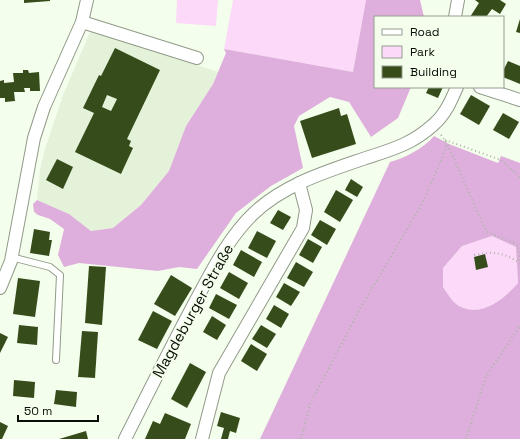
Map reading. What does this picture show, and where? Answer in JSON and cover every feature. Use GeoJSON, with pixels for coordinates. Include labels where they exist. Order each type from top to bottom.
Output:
{"type":"FeatureCollection","features":[{"type":"Feature","properties":{"kind":"street"},"geometry":{"type":"LineString","coordinates":[[0,288],[11,257],[34,138],[44,108],[82,22],[87,0]]}},
{"type":"Feature","properties":{"kind":"street"},"geometry":{"type":"LineString","coordinates":[[455,16],[458,0]]}},
{"type":"Feature","properties":{"kind":"street"},"geometry":{"type":"LineString","coordinates":[[82,22],[197,58]]}},
{"type":"Feature","properties":{"kind":"street","name":"Magdeburger Straße"},"geometry":{"type":"LineString","coordinates":[[125,439],[174,341],[211,273],[230,243],[254,214],[270,200],[299,183],[391,151],[409,142],[433,125],[450,102],[457,88]]}},
{"type":"Feature","properties":{"kind":"street"},"geometry":{"type":"LineString","coordinates":[[483,88],[520,100]]}},
{"type":"Feature","properties":{"kind":"street"},"geometry":{"type":"LineString","coordinates":[[202,439],[219,373],[303,228],[306,210],[299,183]]}},
{"type":"Feature","properties":{"kind":"lane"},"geometry":{"type":"LineString","coordinates":[[11,257],[50,267],[60,275],[56,360]]}},
{"type":"Feature","properties":{"kind":"path"},"geometry":{"type":"LineString","coordinates":[[433,125],[445,140],[486,231],[518,245],[520,270]]}},
{"type":"Feature","properties":{"kind":"path"},"geometry":{"type":"LineString","coordinates":[[445,140],[501,160],[520,177]]}},
{"type":"Feature","properties":{"kind":"path"},"geometry":{"type":"LineString","coordinates":[[302,439],[310,404],[361,307],[421,206],[446,149],[445,140]]}},
{"type":"Feature","properties":{"kind":"path"},"geometry":{"type":"LineString","coordinates":[[474,255],[491,251],[520,263]]}},
{"type":"Feature","properties":{"kind":"path"},"geometry":{"type":"LineString","coordinates":[[466,439],[486,376],[520,326]]}},
{"type":"Feature","properties":{"kind":"shaded area"},"geometry":{"type":"Polygon","coordinates":[[[366,0],[420,0],[424,16],[374,16],[374,88],[411,88],[398,118],[371,137],[349,102],[330,97],[299,116],[294,126],[303,168],[271,186],[236,213],[197,269],[179,267],[158,271],[79,263],[64,267],[58,255],[64,229],[50,219],[34,212],[33,204],[37,200],[69,214],[91,231],[113,228],[141,205],[169,171],[186,126],[213,84],[226,53],[224,49],[353,72],[366,0]]]}},
{"type":"Feature","properties":{"kind":"shaded area"},"geometry":{"type":"Polygon","coordinates":[[[91,30],[218,72],[213,84],[186,126],[170,170],[141,205],[113,228],[91,231],[69,214],[37,200],[40,170],[45,149],[63,95],[91,30]]]}},
{"type":"Feature","properties":{"kind":"shaded area"},"geometry":{"type":"Polygon","coordinates":[[[434,136],[449,144],[498,163],[501,156],[520,163],[520,439],[260,439],[390,162],[414,152],[434,136]],[[492,236],[462,246],[443,268],[443,287],[452,300],[459,306],[476,310],[492,305],[506,295],[518,283],[516,247],[492,236]]]}},
{"type":"Feature","properties":{"kind":"green space"},"geometry":{"type":"Polygon","coordinates":[[[177,0],[218,0],[216,26],[176,23],[177,0]]]}},
{"type":"Feature","properties":{"kind":"green space"},"geometry":{"type":"Polygon","coordinates":[[[233,0],[366,0],[353,72],[224,49],[233,0]]]}},
{"type":"Feature","properties":{"kind":"green space"},"geometry":{"type":"Polygon","coordinates":[[[492,236],[516,247],[518,283],[506,295],[492,305],[476,310],[459,306],[452,300],[443,287],[443,268],[462,246],[492,236]]]}},
{"type":"Feature","properties":{"kind":"building"},"geometry":{"type":"Polygon","coordinates":[[[24,0],[50,0],[50,1],[24,3],[24,0]]]}},
{"type":"Feature","properties":{"kind":"building"},"geometry":{"type":"Polygon","coordinates":[[[475,0],[500,0],[506,4],[500,14],[492,9],[487,16],[471,16],[479,3],[475,0]]]}},
{"type":"Feature","properties":{"kind":"building"},"geometry":{"type":"Polygon","coordinates":[[[520,19],[520,33],[516,32],[520,19]]]}},
{"type":"Feature","properties":{"kind":"building"},"geometry":{"type":"Polygon","coordinates":[[[115,48],[160,70],[127,139],[131,141],[129,146],[133,148],[121,174],[75,152],[94,113],[83,108],[99,75],[101,76],[115,48]],[[107,95],[102,107],[111,111],[117,99],[107,95]]]}},
{"type":"Feature","properties":{"kind":"building"},"geometry":{"type":"Polygon","coordinates":[[[508,61],[520,66],[520,84],[504,77],[504,69],[508,61]]]}},
{"type":"Feature","properties":{"kind":"building"},"geometry":{"type":"Polygon","coordinates":[[[23,70],[28,70],[29,73],[39,72],[40,91],[30,91],[30,88],[24,88],[25,92],[14,92],[15,101],[5,102],[5,98],[0,98],[0,81],[4,80],[4,83],[14,82],[13,73],[23,73],[23,70]]]}},
{"type":"Feature","properties":{"kind":"building"},"geometry":{"type":"Polygon","coordinates":[[[428,88],[443,88],[438,98],[426,93],[428,88]]]}},
{"type":"Feature","properties":{"kind":"building"},"geometry":{"type":"Polygon","coordinates":[[[471,95],[490,106],[479,125],[460,114],[471,95]]]}},
{"type":"Feature","properties":{"kind":"building"},"geometry":{"type":"Polygon","coordinates":[[[339,108],[341,116],[347,114],[356,144],[312,158],[300,121],[339,108]]]}},
{"type":"Feature","properties":{"kind":"building"},"geometry":{"type":"Polygon","coordinates":[[[503,113],[519,122],[509,139],[493,130],[503,113]]]}},
{"type":"Feature","properties":{"kind":"building"},"geometry":{"type":"Polygon","coordinates":[[[57,159],[73,167],[63,189],[46,180],[57,159]]]}},
{"type":"Feature","properties":{"kind":"building"},"geometry":{"type":"Polygon","coordinates":[[[351,179],[363,187],[357,197],[345,190],[351,179]]]}},
{"type":"Feature","properties":{"kind":"building"},"geometry":{"type":"Polygon","coordinates":[[[336,190],[353,200],[340,222],[324,212],[336,190]]]}},
{"type":"Feature","properties":{"kind":"building"},"geometry":{"type":"Polygon","coordinates":[[[278,210],[291,217],[283,230],[270,223],[278,210]]]}},
{"type":"Feature","properties":{"kind":"building"},"geometry":{"type":"Polygon","coordinates":[[[320,220],[336,229],[327,245],[311,235],[320,220]]]}},
{"type":"Feature","properties":{"kind":"building"},"geometry":{"type":"Polygon","coordinates":[[[34,229],[50,232],[49,240],[52,240],[49,256],[30,253],[34,229]]]}},
{"type":"Feature","properties":{"kind":"building"},"geometry":{"type":"Polygon","coordinates":[[[257,231],[276,241],[267,258],[248,248],[257,231]]]}},
{"type":"Feature","properties":{"kind":"building"},"geometry":{"type":"Polygon","coordinates":[[[308,239],[322,247],[313,263],[299,255],[308,239]]]}},
{"type":"Feature","properties":{"kind":"building"},"geometry":{"type":"Polygon","coordinates":[[[241,250],[262,262],[254,277],[233,265],[241,250]]]}},
{"type":"Feature","properties":{"kind":"building"},"geometry":{"type":"Polygon","coordinates":[[[485,254],[488,267],[476,270],[474,257],[485,254]]]}},
{"type":"Feature","properties":{"kind":"building"},"geometry":{"type":"Polygon","coordinates":[[[296,262],[313,272],[304,287],[287,278],[296,262]]]}},
{"type":"Feature","properties":{"kind":"building"},"geometry":{"type":"Polygon","coordinates":[[[89,266],[106,267],[102,325],[85,323],[89,266]]]}},
{"type":"Feature","properties":{"kind":"building"},"geometry":{"type":"Polygon","coordinates":[[[229,272],[248,283],[239,299],[220,288],[229,272]]]}},
{"type":"Feature","properties":{"kind":"building"},"geometry":{"type":"Polygon","coordinates":[[[171,275],[192,288],[175,316],[154,304],[171,275]]]}},
{"type":"Feature","properties":{"kind":"building"},"geometry":{"type":"Polygon","coordinates":[[[18,278],[40,281],[35,317],[13,314],[18,278]]]}},
{"type":"Feature","properties":{"kind":"building"},"geometry":{"type":"Polygon","coordinates":[[[284,283],[300,292],[291,306],[276,297],[284,283]]]}},
{"type":"Feature","properties":{"kind":"building"},"geometry":{"type":"Polygon","coordinates":[[[216,294],[237,305],[229,319],[209,308],[216,294]]]}},
{"type":"Feature","properties":{"kind":"building"},"geometry":{"type":"Polygon","coordinates":[[[274,305],[289,314],[281,328],[266,319],[274,305]]]}},
{"type":"Feature","properties":{"kind":"building"},"geometry":{"type":"Polygon","coordinates":[[[153,311],[172,321],[157,349],[138,340],[153,311]]]}},
{"type":"Feature","properties":{"kind":"building"},"geometry":{"type":"Polygon","coordinates":[[[212,316],[226,325],[217,340],[203,332],[212,316]]]}},
{"type":"Feature","properties":{"kind":"building"},"geometry":{"type":"Polygon","coordinates":[[[19,325],[38,327],[37,345],[17,343],[19,325]]]}},
{"type":"Feature","properties":{"kind":"building"},"geometry":{"type":"Polygon","coordinates":[[[261,325],[276,334],[267,348],[252,339],[261,325]]]}},
{"type":"Feature","properties":{"kind":"building"},"geometry":{"type":"Polygon","coordinates":[[[82,331],[98,332],[95,378],[78,377],[82,331]]]}},
{"type":"Feature","properties":{"kind":"building"},"geometry":{"type":"Polygon","coordinates":[[[0,333],[8,337],[0,353],[0,333]]]}},
{"type":"Feature","properties":{"kind":"building"},"geometry":{"type":"Polygon","coordinates":[[[251,344],[267,354],[257,371],[241,361],[251,344]]]}},
{"type":"Feature","properties":{"kind":"building"},"geometry":{"type":"Polygon","coordinates":[[[190,363],[206,372],[187,408],[171,399],[190,363]]]}},
{"type":"Feature","properties":{"kind":"building"},"geometry":{"type":"Polygon","coordinates":[[[14,380],[35,382],[34,398],[13,396],[14,380]]]}},
{"type":"Feature","properties":{"kind":"building"},"geometry":{"type":"Polygon","coordinates":[[[56,390],[77,392],[76,407],[54,404],[56,390]]]}},
{"type":"Feature","properties":{"kind":"building"},"geometry":{"type":"Polygon","coordinates":[[[221,412],[240,418],[236,433],[230,431],[228,439],[221,439],[224,428],[217,426],[221,412]]]}},
{"type":"Feature","properties":{"kind":"building"},"geometry":{"type":"Polygon","coordinates":[[[165,413],[191,424],[185,439],[145,439],[153,421],[160,424],[165,413]]]}},
{"type":"Feature","properties":{"kind":"building"},"geometry":{"type":"Polygon","coordinates":[[[0,422],[8,426],[2,439],[0,439],[0,422]]]}},
{"type":"Feature","properties":{"kind":"building"},"geometry":{"type":"Polygon","coordinates":[[[86,431],[88,439],[59,439],[86,431]]]}}]}
